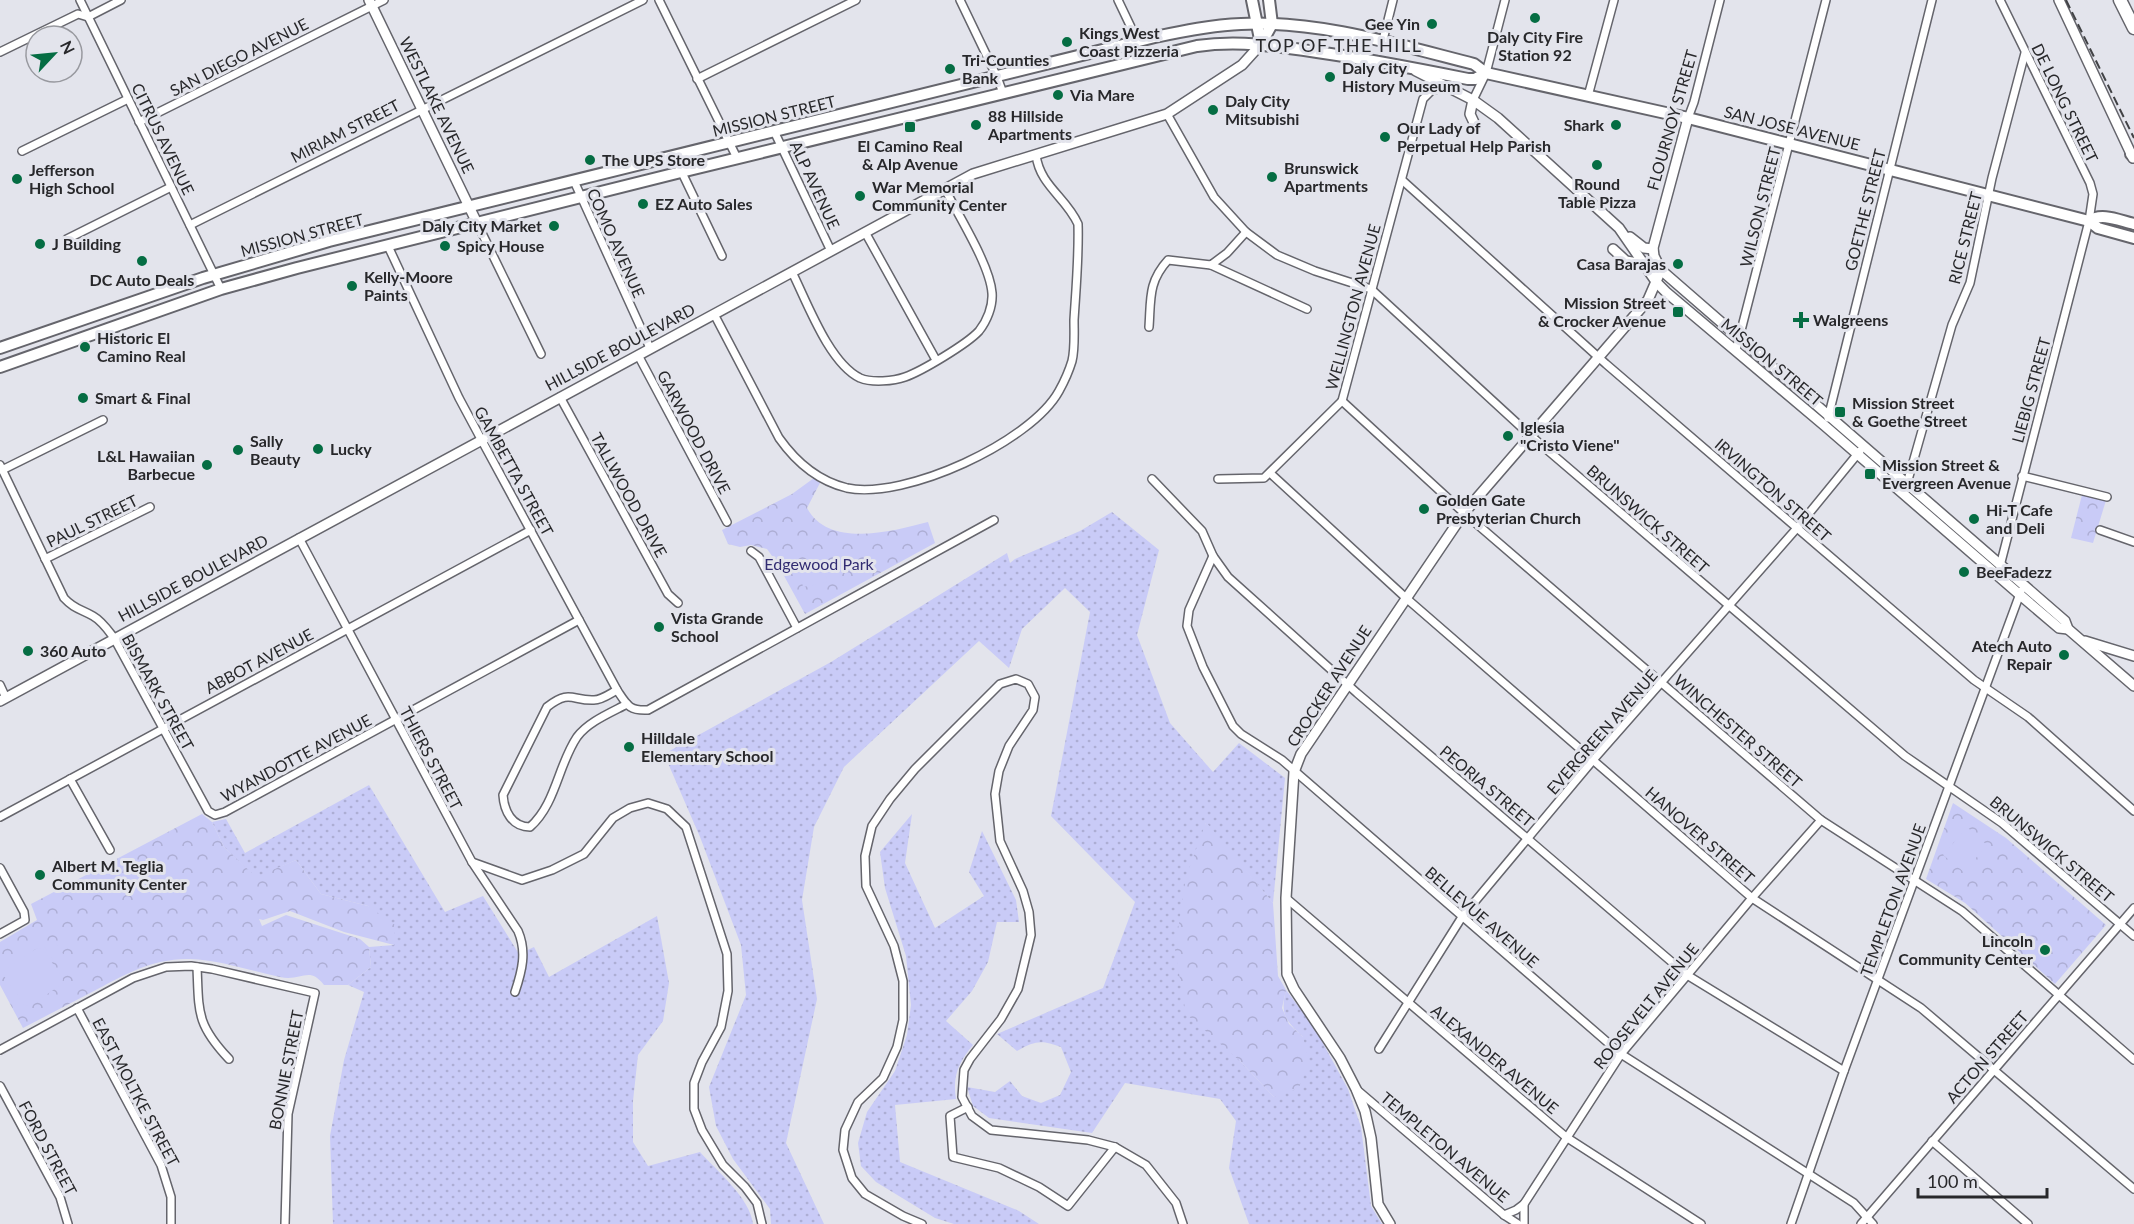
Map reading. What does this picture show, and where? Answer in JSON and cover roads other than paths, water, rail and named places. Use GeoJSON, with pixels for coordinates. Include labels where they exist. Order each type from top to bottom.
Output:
{"type":"FeatureCollection","features":[{"type":"Feature","properties":{"kind":"highway"},"geometry":{"type":"LineString","coordinates":[[2120,0],[2134,28]]}},
{"type":"Feature","properties":{"kind":"main road"},"geometry":{"type":"LineString","coordinates":[[1252,0],[1261,44]]}},
{"type":"Feature","properties":{"kind":"main road"},"geometry":{"type":"LineString","coordinates":[[1261,44],[1272,24],[1269,0]]}},
{"type":"Feature","properties":{"kind":"main road"},"geometry":{"type":"LineString","coordinates":[[2059,0],[2133,157]]}},
{"type":"Feature","properties":{"kind":"main road","name":"WESTLAKE AVENUE"},"geometry":{"type":"LineString","coordinates":[[370,3],[477,223]]}},
{"type":"Feature","properties":{"kind":"main road","name":"MISSION STREET"},"geometry":{"type":"LineString","coordinates":[[0,348],[215,275],[308,247],[1205,27],[1272,24],[1383,40],[1474,64],[1486,73],[1474,79],[1468,79],[1379,62],[1261,44],[1220,43],[1197,46],[580,197],[221,289],[0,367]]}},
{"type":"Feature","properties":{"kind":"main road"},"geometry":{"type":"LineString","coordinates":[[1379,62],[1383,40]]}},
{"type":"Feature","properties":{"kind":"main road","name":"HILLSIDE BOULEVARD"},"geometry":{"type":"LineString","coordinates":[[3,699],[973,174],[1167,114],[1242,65],[1261,44]]}},
{"type":"Feature","properties":{"kind":"main road","name":"MISSION STREET"},"geometry":{"type":"LineString","coordinates":[[1413,69],[1473,100],[1498,117],[1619,228],[1657,283],[1736,350],[1826,421],[1864,447],[2000,566],[2021,590]]}},
{"type":"Feature","properties":{"kind":"main road","name":"SAN JOSE AVENUE"},"geometry":{"type":"LineString","coordinates":[[1486,73],[1790,143],[2089,220],[2098,228],[2134,238]]}},
{"type":"Feature","properties":{"kind":"main road"},"geometry":{"type":"LineString","coordinates":[[1473,100],[1470,114],[1476,127]]}},
{"type":"Feature","properties":{"kind":"main road","name":"FLOURNOY STREET"},"geometry":{"type":"LineString","coordinates":[[1653,249],[1688,118]]}},
{"type":"Feature","properties":{"kind":"main road","name":"SAN JOSE AVENUE"},"geometry":{"type":"LineString","coordinates":[[2089,220],[2102,216],[2134,224]]}},
{"type":"Feature","properties":{"kind":"main road"},"geometry":{"type":"LineString","coordinates":[[1619,228],[1644,248],[1653,249],[1661,270]]}},
{"type":"Feature","properties":{"kind":"main road"},"geometry":{"type":"LineString","coordinates":[[1613,249],[1626,261],[1644,264]]}},
{"type":"Feature","properties":{"kind":"main road","name":"MISSION STREET"},"geometry":{"type":"LineString","coordinates":[[1661,270],[1826,421],[1857,455],[2021,590],[2065,621],[2068,629],[2134,686]]}},
{"type":"Feature","properties":{"kind":"main road","name":"CROCKER AVENUE"},"geometry":{"type":"LineString","coordinates":[[1390,1224],[1378,1204],[1371,1138],[1365,1111],[1356,1089],[1321,1026],[1289,981],[1286,968],[1286,898],[1294,772],[1301,754],[1464,513],[1648,300],[1661,270]]}},
{"type":"Feature","properties":{"kind":"main road"},"geometry":{"type":"LineString","coordinates":[[2081,640],[2134,656]]}},
{"type":"Feature","properties":{"kind":"main road"},"geometry":{"type":"LineString","coordinates":[[2113,668],[2134,656]]}},
{"type":"Feature","properties":{"kind":"street","name":"CITRUS AVENUE"},"geometry":{"type":"LineString","coordinates":[[80,0],[221,289]]}},
{"type":"Feature","properties":{"kind":"street"},"geometry":{"type":"LineString","coordinates":[[0,52],[78,14],[88,17],[121,0]]}},
{"type":"Feature","properties":{"kind":"street","name":"SAN DIEGO AVENUE"},"geometry":{"type":"LineString","coordinates":[[139,122],[370,3],[384,0]]}},
{"type":"Feature","properties":{"kind":"street","name":"MIRIAM STREET"},"geometry":{"type":"LineString","coordinates":[[190,225],[643,0]]}},
{"type":"Feature","properties":{"kind":"street"},"geometry":{"type":"LineString","coordinates":[[659,0],[737,158]]}},
{"type":"Feature","properties":{"kind":"street"},"geometry":{"type":"LineString","coordinates":[[697,79],[856,0]]}},
{"type":"Feature","properties":{"kind":"street"},"geometry":{"type":"LineString","coordinates":[[960,0],[1003,93]]}},
{"type":"Feature","properties":{"kind":"street"},"geometry":{"type":"LineString","coordinates":[[1118,0],[1138,42]]}},
{"type":"Feature","properties":{"kind":"street"},"geometry":{"type":"LineString","coordinates":[[1383,40],[1393,0]]}},
{"type":"Feature","properties":{"kind":"street"},"geometry":{"type":"LineString","coordinates":[[1473,100],[1486,73],[1505,0]]}},
{"type":"Feature","properties":{"kind":"street"},"geometry":{"type":"LineString","coordinates":[[1588,96],[1614,0]]}},
{"type":"Feature","properties":{"kind":"street","name":"FLOURNOY STREET"},"geometry":{"type":"LineString","coordinates":[[1688,118],[1720,0]]}},
{"type":"Feature","properties":{"kind":"street","name":"WILSON STREET"},"geometry":{"type":"LineString","coordinates":[[1736,350],[1826,0]]}},
{"type":"Feature","properties":{"kind":"street","name":"GOETHE STREET"},"geometry":{"type":"LineString","coordinates":[[1826,421],[1932,0]]}},
{"type":"Feature","properties":{"kind":"street","name":"DE LONG STREET"},"geometry":{"type":"LineString","coordinates":[[2000,0],[2090,183],[2092,194],[2089,220]]}},
{"type":"Feature","properties":{"kind":"street","name":"RICE STREET"},"geometry":{"type":"LineString","coordinates":[[1903,495],[1949,334],[1970,283],[1992,178],[2025,53]]}},
{"type":"Feature","properties":{"kind":"street","name":"WELLINGTON AVENUE"},"geometry":{"type":"LineString","coordinates":[[1270,473],[1342,401],[1423,99],[1432,90],[1449,87]]}},
{"type":"Feature","properties":{"kind":"street"},"geometry":{"type":"LineString","coordinates":[[22,151],[128,99]]}},
{"type":"Feature","properties":{"kind":"street","name":"BRUNSWICK STREET"},"geometry":{"type":"LineString","coordinates":[[1167,114],[1214,197],[1246,232],[1277,255],[1315,271],[1371,289],[1531,436],[1905,756],[2002,823],[2134,936]]}},
{"type":"Feature","properties":{"kind":"street","name":"ALP AVENUE"},"geometry":{"type":"LineString","coordinates":[[774,131],[831,251]]}},
{"type":"Feature","properties":{"kind":"street"},"geometry":{"type":"LineString","coordinates":[[714,314],[779,438],[791,454],[807,469],[826,480],[848,488],[888,488],[934,477],[997,445],[1033,421],[1052,403],[1072,360],[1078,224],[1072,211],[1046,183],[1038,168],[1036,155]]}},
{"type":"Feature","properties":{"kind":"street"},"geometry":{"type":"LineString","coordinates":[[674,156],[722,256]]}},
{"type":"Feature","properties":{"kind":"street","name":"COMO AVENUE"},"geometry":{"type":"LineString","coordinates":[[574,180],[650,348]]}},
{"type":"Feature","properties":{"kind":"street","name":"IRVINGTON STREET"},"geometry":{"type":"LineString","coordinates":[[1402,180],[1598,357],[1984,688],[2028,717],[2134,811]]}},
{"type":"Feature","properties":{"kind":"street"},"geometry":{"type":"LineString","coordinates":[[67,239],[171,187]]}},
{"type":"Feature","properties":{"kind":"street"},"geometry":{"type":"LineString","coordinates":[[792,272],[825,338],[839,360],[861,379],[882,381],[905,377],[966,343],[980,330],[989,314],[992,294],[988,273],[945,189]]}},
{"type":"Feature","properties":{"kind":"street","name":"LIEBIG STREET"},"geometry":{"type":"LineString","coordinates":[[2000,566],[2089,220]]}},
{"type":"Feature","properties":{"kind":"street"},"geometry":{"type":"LineString","coordinates":[[477,223],[541,354]]}},
{"type":"Feature","properties":{"kind":"street"},"geometry":{"type":"LineString","coordinates":[[865,232],[936,360]]}},
{"type":"Feature","properties":{"kind":"street"},"geometry":{"type":"LineString","coordinates":[[1211,266],[1227,253],[1246,232]]}},
{"type":"Feature","properties":{"kind":"street","name":"GAMBETTA STREET"},"geometry":{"type":"LineString","coordinates":[[388,246],[459,398],[627,705]]}},
{"type":"Feature","properties":{"kind":"street"},"geometry":{"type":"LineString","coordinates":[[1149,327],[1151,287],[1157,272],[1168,260],[1211,266],[1306,309]]}},
{"type":"Feature","properties":{"kind":"street","name":"GARWOOD DRIVE"},"geometry":{"type":"LineString","coordinates":[[638,355],[727,522]]}},
{"type":"Feature","properties":{"kind":"street","name":"TALLWOOD DRIVE"},"geometry":{"type":"LineString","coordinates":[[560,397],[668,594],[678,603]]}},
{"type":"Feature","properties":{"kind":"street","name":"WINCHESTER STREET"},"geometry":{"type":"LineString","coordinates":[[1342,401],[1464,513],[1821,820],[1962,912],[2134,1060]]}},
{"type":"Feature","properties":{"kind":"street"},"geometry":{"type":"LineString","coordinates":[[1,468],[103,420]]}},
{"type":"Feature","properties":{"kind":"street","name":"EVERGREEN AVENUE"},"geometry":{"type":"LineString","coordinates":[[1379,1049],[1462,917],[1594,759],[1797,528],[1864,447]]}},
{"type":"Feature","properties":{"kind":"street","name":"BISMARK STREET"},"geometry":{"type":"LineString","coordinates":[[1,468],[64,598],[74,608],[94,616],[114,638],[208,811],[215,815]]}},
{"type":"Feature","properties":{"kind":"street"},"geometry":{"type":"LineString","coordinates":[[1218,478],[1264,478],[1270,473]]}},
{"type":"Feature","properties":{"kind":"street","name":"HANOVER STREET"},"geometry":{"type":"LineString","coordinates":[[1270,473],[1406,598],[1752,898],[1921,1008],[2134,1189]]}},
{"type":"Feature","properties":{"kind":"street"},"geometry":{"type":"LineString","coordinates":[[2022,476],[2107,498]]}},
{"type":"Feature","properties":{"kind":"street","name":"PEORIA STREET"},"geometry":{"type":"LineString","coordinates":[[1152,479],[1202,531],[1214,556],[1228,577],[1348,685],[1687,975],[1844,1071]]}},
{"type":"Feature","properties":{"kind":"street","name":"PAUL STREET"},"geometry":{"type":"LineString","coordinates":[[45,559],[150,507]]}},
{"type":"Feature","properties":{"kind":"street"},"geometry":{"type":"LineString","coordinates":[[617,690],[596,700],[570,696],[557,699],[547,707],[503,795],[504,808],[512,820],[522,827],[530,827],[541,817],[577,738],[587,727],[627,705],[637,710],[648,710],[994,520]]}},
{"type":"Feature","properties":{"kind":"street","name":"ABBOT AVENUE"},"geometry":{"type":"LineString","coordinates":[[0,817],[531,530]]}},
{"type":"Feature","properties":{"kind":"street"},"geometry":{"type":"LineString","coordinates":[[2100,530],[2134,542]]}},
{"type":"Feature","properties":{"kind":"street","name":"THIERS STREET"},"geometry":{"type":"LineString","coordinates":[[299,538],[472,861],[518,931],[523,942],[524,959],[515,992]]}},
{"type":"Feature","properties":{"kind":"street"},"geometry":{"type":"LineString","coordinates":[[751,550],[759,557],[796,628]]}},
{"type":"Feature","properties":{"kind":"street","name":"BELLEVUE AVENUE"},"geometry":{"type":"LineString","coordinates":[[1214,556],[1189,609],[1187,626],[1199,657],[1233,726],[1241,734],[1282,760],[1621,1053],[1854,1203],[1873,1224]]}},
{"type":"Feature","properties":{"kind":"street","name":"TEMPLETON AVENUE"},"geometry":{"type":"LineString","coordinates":[[1791,1224],[1844,1071],[2021,590]]}},
{"type":"Feature","properties":{"kind":"street","name":"WYANDOTTE AVENUE"},"geometry":{"type":"LineString","coordinates":[[215,815],[225,812],[579,620]]}},
{"type":"Feature","properties":{"kind":"street"},"geometry":{"type":"LineString","coordinates":[[922,1224],[865,1194],[852,1178],[843,1150],[845,1130],[858,1102],[883,1078],[897,1047],[903,1020],[903,981],[894,946],[866,886],[865,856],[872,826],[890,799],[915,769],[1000,684],[1016,679],[1029,684],[1035,697],[1033,710],[1009,746],[999,771],[995,794],[1000,842],[1023,891],[1029,912],[1031,935],[1018,989],[1001,1019],[963,1070],[962,1097],[972,1116],[991,1130],[1088,1140],[1115,1147],[1146,1165],[1176,1203],[1183,1224]]}},
{"type":"Feature","properties":{"kind":"street"},"geometry":{"type":"LineString","coordinates":[[0,685],[3,699]]}},
{"type":"Feature","properties":{"kind":"street"},"geometry":{"type":"LineString","coordinates":[[70,779],[110,850]]}},
{"type":"Feature","properties":{"kind":"street"},"geometry":{"type":"LineString","coordinates":[[472,861],[522,880],[552,870],[584,854],[613,818],[630,808],[648,803],[667,809],[686,827],[727,954],[728,991],[721,1027],[702,1062],[694,1083],[694,1109],[702,1130],[723,1165],[757,1203],[762,1224]]}},
{"type":"Feature","properties":{"kind":"street","name":"ROOSEVELT AVENUE"},"geometry":{"type":"LineString","coordinates":[[1504,1215],[1524,1204],[1621,1053],[1821,820]]}},
{"type":"Feature","properties":{"kind":"street"},"geometry":{"type":"LineString","coordinates":[[0,868],[24,912],[25,920],[0,934]]}},
{"type":"Feature","properties":{"kind":"street","name":"ALEXANDER AVENUE"},"geometry":{"type":"LineString","coordinates":[[1286,898],[1566,1137],[1701,1224]]}},
{"type":"Feature","properties":{"kind":"street","name":"ACTON STREET"},"geometry":{"type":"LineString","coordinates":[[1861,1224],[2134,908]]}},
{"type":"Feature","properties":{"kind":"street"},"geometry":{"type":"LineString","coordinates":[[0,1050],[145,973],[174,966],[197,967],[200,1018],[213,1040],[229,1059]]}},
{"type":"Feature","properties":{"kind":"street","name":"BONNIE STREET"},"geometry":{"type":"LineString","coordinates":[[197,967],[315,993],[288,1114],[285,1224]]}},
{"type":"Feature","properties":{"kind":"street","name":"EAST MOLTKE STREET"},"geometry":{"type":"LineString","coordinates":[[77,1008],[165,1173],[171,1197],[171,1224]]}},
{"type":"Feature","properties":{"kind":"street","name":"FORD STREET"},"geometry":{"type":"LineString","coordinates":[[0,1086],[63,1202],[68,1224]]}},
{"type":"Feature","properties":{"kind":"street","name":"TEMPLETON AVENUE"},"geometry":{"type":"LineString","coordinates":[[1356,1089],[1504,1215],[1518,1224]]}},
{"type":"Feature","properties":{"kind":"street"},"geometry":{"type":"LineString","coordinates":[[968,1107],[950,1116],[953,1157],[999,1168],[1039,1187],[1068,1206],[1115,1147]]}},
{"type":"Feature","properties":{"kind":"street"},"geometry":{"type":"LineString","coordinates":[[1932,1141],[2028,1224]]}},
{"type":"Feature","properties":{"kind":"street","name":"TEMPLETON AVENUE"},"geometry":{"type":"LineString","coordinates":[[1524,1204],[1524,1224]]}},
{"type":"Feature","properties":{"kind":"railway"},"geometry":{"type":"LineString","coordinates":[[2066,0],[2134,138]]}},
{"type":"Feature","properties":{"kind":"place","name":"Daly City Fire Station 92"},"geometry":{"type":"Point","coordinates":[1535,18]}},
{"type":"Feature","properties":{"kind":"place","name":"Gee Yin"},"geometry":{"type":"Point","coordinates":[1432,24]}},
{"type":"Feature","properties":{"kind":"place","name":"Kings West Coast Pizzeria"},"geometry":{"type":"Point","coordinates":[1067,42]}},
{"type":"Feature","properties":{"kind":"place","name":"Tri-Counties Bank"},"geometry":{"type":"Point","coordinates":[950,69]}},
{"type":"Feature","properties":{"kind":"place","name":"Daly City History Museum"},"geometry":{"type":"Point","coordinates":[1330,77]}},
{"type":"Feature","properties":{"kind":"place","name":"Via Mare"},"geometry":{"type":"Point","coordinates":[1058,95]}},
{"type":"Feature","properties":{"kind":"place","name":"Daly City Mitsubishi"},"geometry":{"type":"Point","coordinates":[1213,110]}},
{"type":"Feature","properties":{"kind":"place","name":"88 Hillside Apartments"},"geometry":{"type":"Point","coordinates":[976,125]}},
{"type":"Feature","properties":{"kind":"place","name":"Shark"},"geometry":{"type":"Point","coordinates":[1616,125]}},
{"type":"Feature","properties":{"kind":"place","name":"El Camino Real & Alp Avenue"},"geometry":{"type":"Point","coordinates":[910,127]}},
{"type":"Feature","properties":{"kind":"place","name":"Our Lady of Perpetual Help Parish"},"geometry":{"type":"Point","coordinates":[1385,137]}},
{"type":"Feature","properties":{"kind":"place","name":"The UPS Store"},"geometry":{"type":"Point","coordinates":[590,160]}},
{"type":"Feature","properties":{"kind":"place","name":"Round Table Pizza"},"geometry":{"type":"Point","coordinates":[1597,165]}},
{"type":"Feature","properties":{"kind":"place","name":"Brunswick Apartments"},"geometry":{"type":"Point","coordinates":[1272,177]}},
{"type":"Feature","properties":{"kind":"place","name":"Jefferson High School"},"geometry":{"type":"Point","coordinates":[17,179]}},
{"type":"Feature","properties":{"kind":"place","name":"War Memorial Community Center"},"geometry":{"type":"Point","coordinates":[860,196]}},
{"type":"Feature","properties":{"kind":"place","name":"EZ Auto Sales"},"geometry":{"type":"Point","coordinates":[643,204]}},
{"type":"Feature","properties":{"kind":"place","name":"Daly City Market"},"geometry":{"type":"Point","coordinates":[554,226]}},
{"type":"Feature","properties":{"kind":"place","name":"J Building"},"geometry":{"type":"Point","coordinates":[40,244]}},
{"type":"Feature","properties":{"kind":"place","name":"Spicy House"},"geometry":{"type":"Point","coordinates":[445,246]}},
{"type":"Feature","properties":{"kind":"place","name":"DC Auto Deals"},"geometry":{"type":"Point","coordinates":[142,261]}},
{"type":"Feature","properties":{"kind":"place","name":"Casa Barajas"},"geometry":{"type":"Point","coordinates":[1678,264]}},
{"type":"Feature","properties":{"kind":"place","name":"Kelly-Moore Paints"},"geometry":{"type":"Point","coordinates":[352,286]}},
{"type":"Feature","properties":{"kind":"place","name":"Mission Street & Crocker Avenue"},"geometry":{"type":"Point","coordinates":[1678,312]}},
{"type":"Feature","properties":{"kind":"place","name":"Walgreens"},"geometry":{"type":"Point","coordinates":[1801,320]}},
{"type":"Feature","properties":{"kind":"place","name":"Historic El Camino Real"},"geometry":{"type":"Point","coordinates":[85,347]}},
{"type":"Feature","properties":{"kind":"place","name":"Smart & Final"},"geometry":{"type":"Point","coordinates":[83,398]}},
{"type":"Feature","properties":{"kind":"place","name":"Mission Street & Goethe Street"},"geometry":{"type":"Point","coordinates":[1840,412]}},
{"type":"Feature","properties":{"kind":"place","name":"Iglesia \"Cristo Viene\""},"geometry":{"type":"Point","coordinates":[1508,436]}},
{"type":"Feature","properties":{"kind":"place","name":"Lucky"},"geometry":{"type":"Point","coordinates":[318,449]}},
{"type":"Feature","properties":{"kind":"place","name":"Sally Beauty"},"geometry":{"type":"Point","coordinates":[238,450]}},
{"type":"Feature","properties":{"kind":"place","name":"L&L Hawaiian Barbecue"},"geometry":{"type":"Point","coordinates":[207,465]}},
{"type":"Feature","properties":{"kind":"place","name":"Mission Street & Evergreen Avenue"},"geometry":{"type":"Point","coordinates":[1870,474]}},
{"type":"Feature","properties":{"kind":"place","name":"Golden Gate Presbyterian Church"},"geometry":{"type":"Point","coordinates":[1424,509]}},
{"type":"Feature","properties":{"kind":"place","name":"Hi-T Cafe and Deli"},"geometry":{"type":"Point","coordinates":[1974,519]}},
{"type":"Feature","properties":{"kind":"place","name":"BeeFadezz"},"geometry":{"type":"Point","coordinates":[1964,572]}},
{"type":"Feature","properties":{"kind":"place","name":"Vista Grande School"},"geometry":{"type":"Point","coordinates":[659,627]}},
{"type":"Feature","properties":{"kind":"place","name":"360 Auto"},"geometry":{"type":"Point","coordinates":[28,651]}},
{"type":"Feature","properties":{"kind":"place","name":"Atech Auto Repair"},"geometry":{"type":"Point","coordinates":[2064,655]}},
{"type":"Feature","properties":{"kind":"place","name":"Hilldale Elementary School"},"geometry":{"type":"Point","coordinates":[629,747]}},
{"type":"Feature","properties":{"kind":"place","name":"Albert M. Teglia Community Center"},"geometry":{"type":"Point","coordinates":[40,875]}},
{"type":"Feature","properties":{"kind":"place","name":"Lincoln Community Center"},"geometry":{"type":"Point","coordinates":[2045,950]}},
{"type":"Feature","properties":{"kind":"district","name":"TOP OF THE HILL"},"geometry":{"type":"Point","coordinates":[1339,46]}},
{"type":"Feature","properties":{"kind":"park label","name":"Edgewood Park"},"geometry":{"type":"Point","coordinates":[819,564]}}]}
